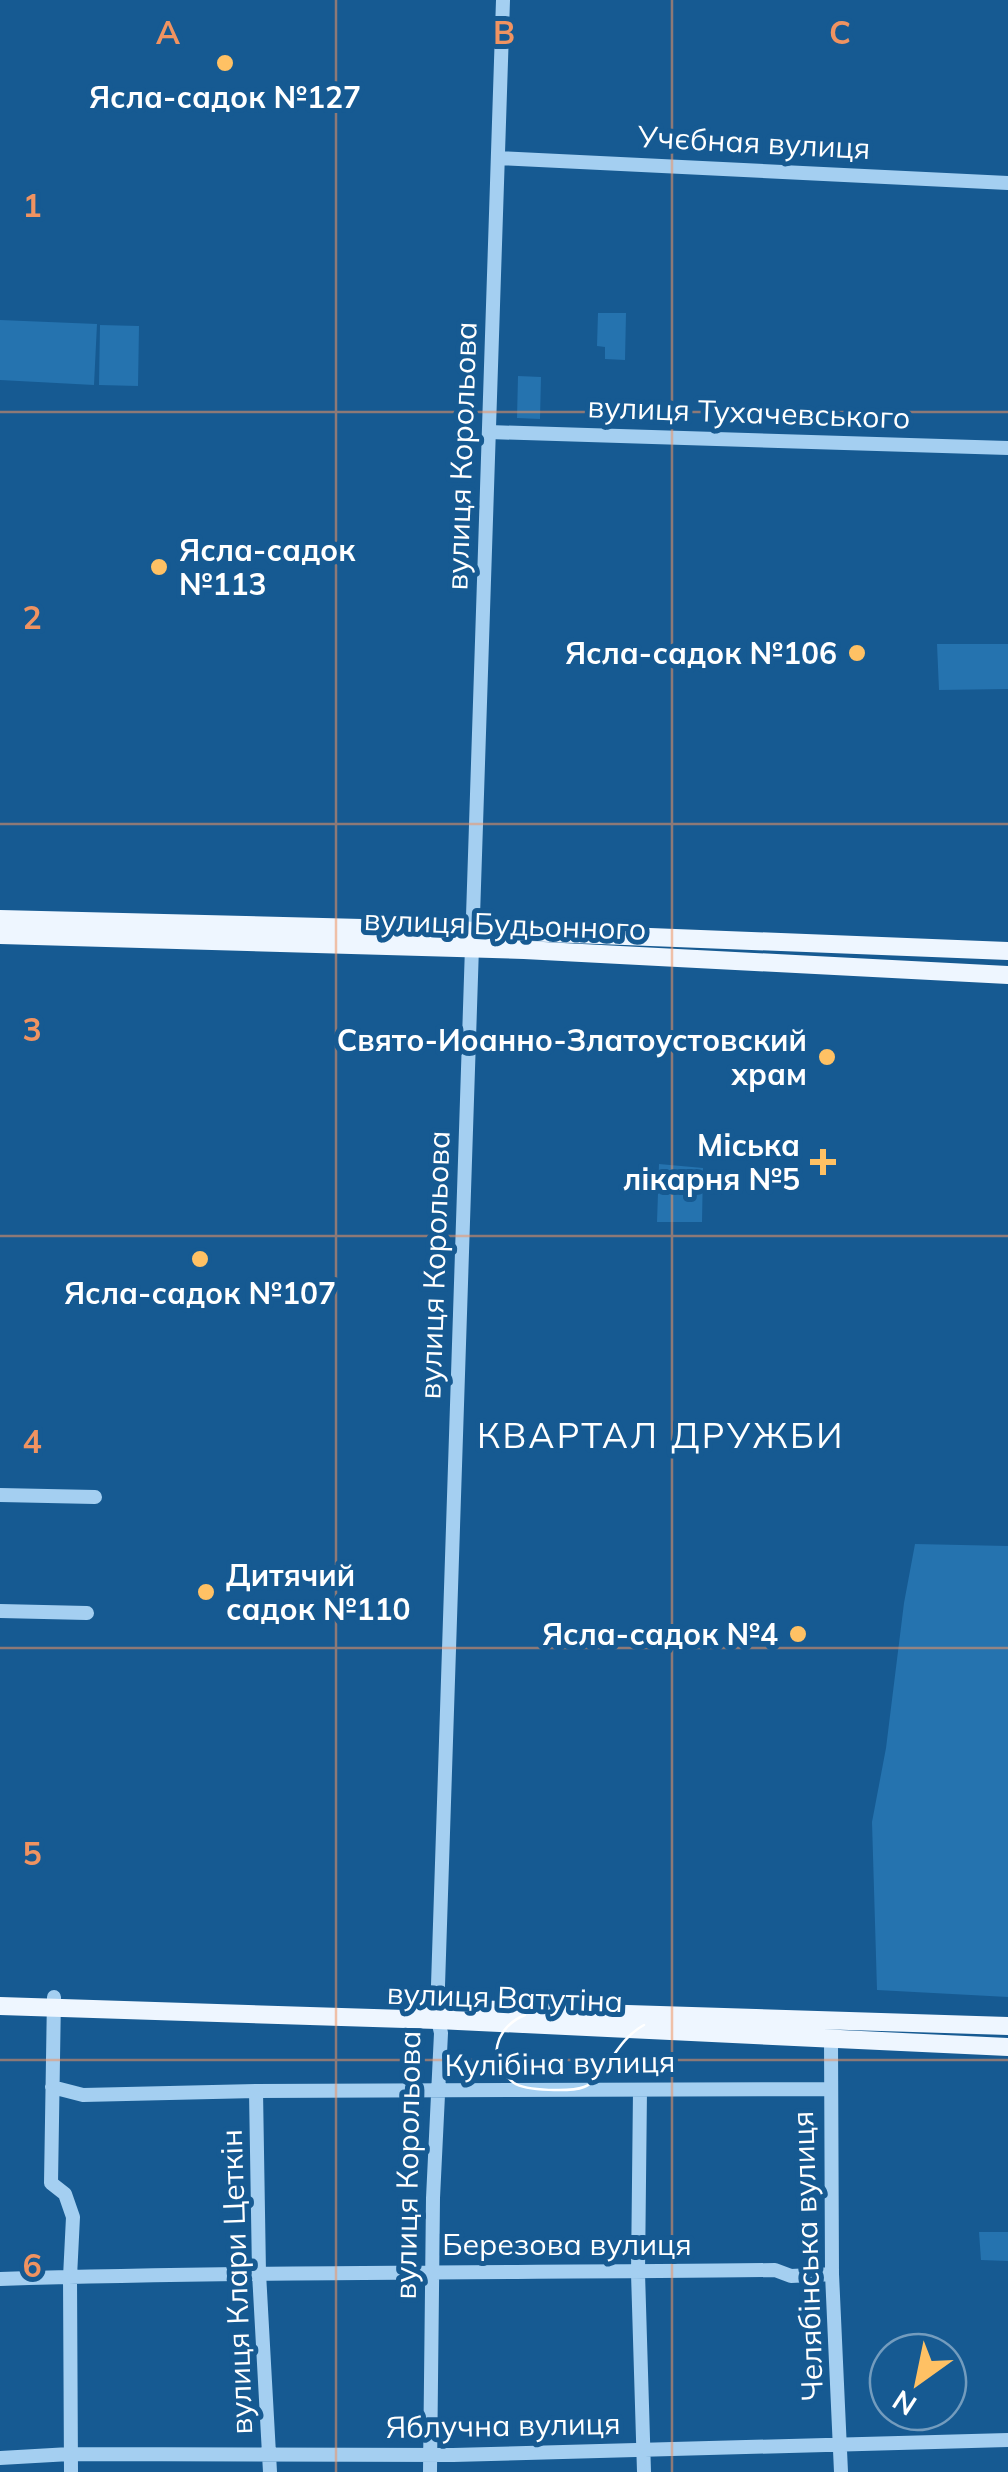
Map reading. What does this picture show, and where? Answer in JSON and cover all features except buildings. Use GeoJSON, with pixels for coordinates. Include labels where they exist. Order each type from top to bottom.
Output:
{"type":"FeatureCollection","features":[{"type":"Feature","properties":{"kind":"main road","name":"вулиця Будьонного"},"geometry":{"type":"LineString","coordinates":[[0,918],[472,940],[1008,975]]}},
{"type":"Feature","properties":{"kind":"main road","name":"вулиця Будьонного"},"geometry":{"type":"LineString","coordinates":[[0,935],[1008,951]]}},
{"type":"Feature","properties":{"kind":"main road","name":"вулиця Ватутіна"},"geometry":{"type":"LineString","coordinates":[[0,1995],[54,2002],[437,2014],[1008,2026]]}},
{"type":"Feature","properties":{"kind":"main road","name":"вулиця Ватутіна"},"geometry":{"type":"LineString","coordinates":[[0,2006],[54,2002]]}},
{"type":"Feature","properties":{"kind":"main road","name":"вулиця Ватутіна"},"geometry":{"type":"LineString","coordinates":[[437,2014],[1008,2046]]}},
{"type":"Feature","properties":{"kind":"street","name":"вулиця Корольова"},"geometry":{"type":"LineString","coordinates":[[430,2472],[432,2271],[441,2034],[437,2014],[503,0]]}},
{"type":"Feature","properties":{"kind":"street","name":"Учєбная вулиця"},"geometry":{"type":"LineString","coordinates":[[498,158],[1008,183]]}},
{"type":"Feature","properties":{"kind":"street","name":"вулиця Тухачевського"},"geometry":{"type":"LineString","coordinates":[[489,432],[1008,448]]}},
{"type":"Feature","properties":{"kind":"street"},"geometry":{"type":"LineString","coordinates":[[0,1495],[95,1497]]}},
{"type":"Feature","properties":{"kind":"street"},"geometry":{"type":"LineString","coordinates":[[0,1612],[87,1613]]}},
{"type":"Feature","properties":{"kind":"street"},"geometry":{"type":"LineString","coordinates":[[54,2002],[51,2183],[65,2194],[73,2217],[71,2472]]}},
{"type":"Feature","properties":{"kind":"street","name":"Челябінська вулиця"},"geometry":{"type":"LineString","coordinates":[[831,2039],[832,2274],[841,2472]]}},
{"type":"Feature","properties":{"kind":"street","name":"Кулібіна вулиця"},"geometry":{"type":"LineString","coordinates":[[52,2087],[83,2095],[256,2090],[830,2088]]}},
{"type":"Feature","properties":{"kind":"street","name":"вулиця Клари Цеткін"},"geometry":{"type":"LineString","coordinates":[[256,2090],[259,2273],[270,2464]]}},
{"type":"Feature","properties":{"kind":"street"},"geometry":{"type":"LineString","coordinates":[[640,2090],[638,2273],[644,2472]]}},
{"type":"Feature","properties":{"kind":"street","name":"Березова вулиця"},"geometry":{"type":"LineString","coordinates":[[0,2279],[432,2271],[775,2270],[791,2276],[832,2274]]}},
{"type":"Feature","properties":{"kind":"street","name":"Яблучна вулиця"},"geometry":{"type":"LineString","coordinates":[[0,2458],[70,2454],[270,2464],[1008,2440]]}},
{"type":"Feature","properties":{"kind":"shaded area"},"geometry":{"type":"Polygon","coordinates":[[[598,313],[626,313],[625,360],[605,359],[605,347],[597,346],[598,313]]]}},
{"type":"Feature","properties":{"kind":"shaded area"},"geometry":{"type":"Polygon","coordinates":[[[0,320],[97,324],[94,385],[0,380],[0,320]]]}},
{"type":"Feature","properties":{"kind":"shaded area"},"geometry":{"type":"Polygon","coordinates":[[[100,325],[139,326],[138,386],[99,385],[100,325]]]}},
{"type":"Feature","properties":{"kind":"shaded area"},"geometry":{"type":"Polygon","coordinates":[[[518,376],[541,377],[540,419],[517,418],[518,376]]]}},
{"type":"Feature","properties":{"kind":"shaded area"},"geometry":{"type":"Polygon","coordinates":[[[937,644],[1008,644],[1008,689],[939,690],[937,644]]]}},
{"type":"Feature","properties":{"kind":"shaded area"},"geometry":{"type":"Polygon","coordinates":[[[659,1164],[703,1168],[702,1222],[657,1222],[659,1164]]]}},
{"type":"Feature","properties":{"kind":"shaded area"},"geometry":{"type":"Polygon","coordinates":[[[915,1544],[1008,1546],[1008,1997],[877,1990],[872,1822],[915,1544]]]}},
{"type":"Feature","properties":{"kind":"shaded area"},"geometry":{"type":"Polygon","coordinates":[[[979,2232],[1008,2232],[1008,2261],[981,2260],[979,2232]]]}},
{"type":"Feature","properties":{"kind":"tram line"},"geometry":{"type":"LineString","coordinates":[[525,2015],[501,2036],[497,2055],[499,2065],[514,2083],[538,2089],[569,2090],[591,2083],[625,2040],[644,2025]]}},
{"type":"Feature","properties":{"kind":"place","name":"Ясла-садок №127"},"geometry":{"type":"Point","coordinates":[225,63]}},
{"type":"Feature","properties":{"kind":"place","name":"Ясла-садок №113"},"geometry":{"type":"Point","coordinates":[159,567]}},
{"type":"Feature","properties":{"kind":"place","name":"Ясла-садок №106"},"geometry":{"type":"Point","coordinates":[857,653]}},
{"type":"Feature","properties":{"kind":"place","name":"Свято-Иоанно-Златоустовский храм"},"geometry":{"type":"Point","coordinates":[827,1057]}},
{"type":"Feature","properties":{"kind":"place","name":"Міська лікарня №5"},"geometry":{"type":"Point","coordinates":[823,1162]}},
{"type":"Feature","properties":{"kind":"place","name":"Ясла-садок №107"},"geometry":{"type":"Point","coordinates":[200,1259]}},
{"type":"Feature","properties":{"kind":"place","name":"Дитячий садок №110"},"geometry":{"type":"Point","coordinates":[206,1592]}},
{"type":"Feature","properties":{"kind":"place","name":"Ясла-садок №4"},"geometry":{"type":"Point","coordinates":[798,1634]}},
{"type":"Feature","properties":{"kind":"district","name":"КВАРТАЛ ДРУЖБИ"},"geometry":{"type":"Point","coordinates":[661,1435]}}]}
